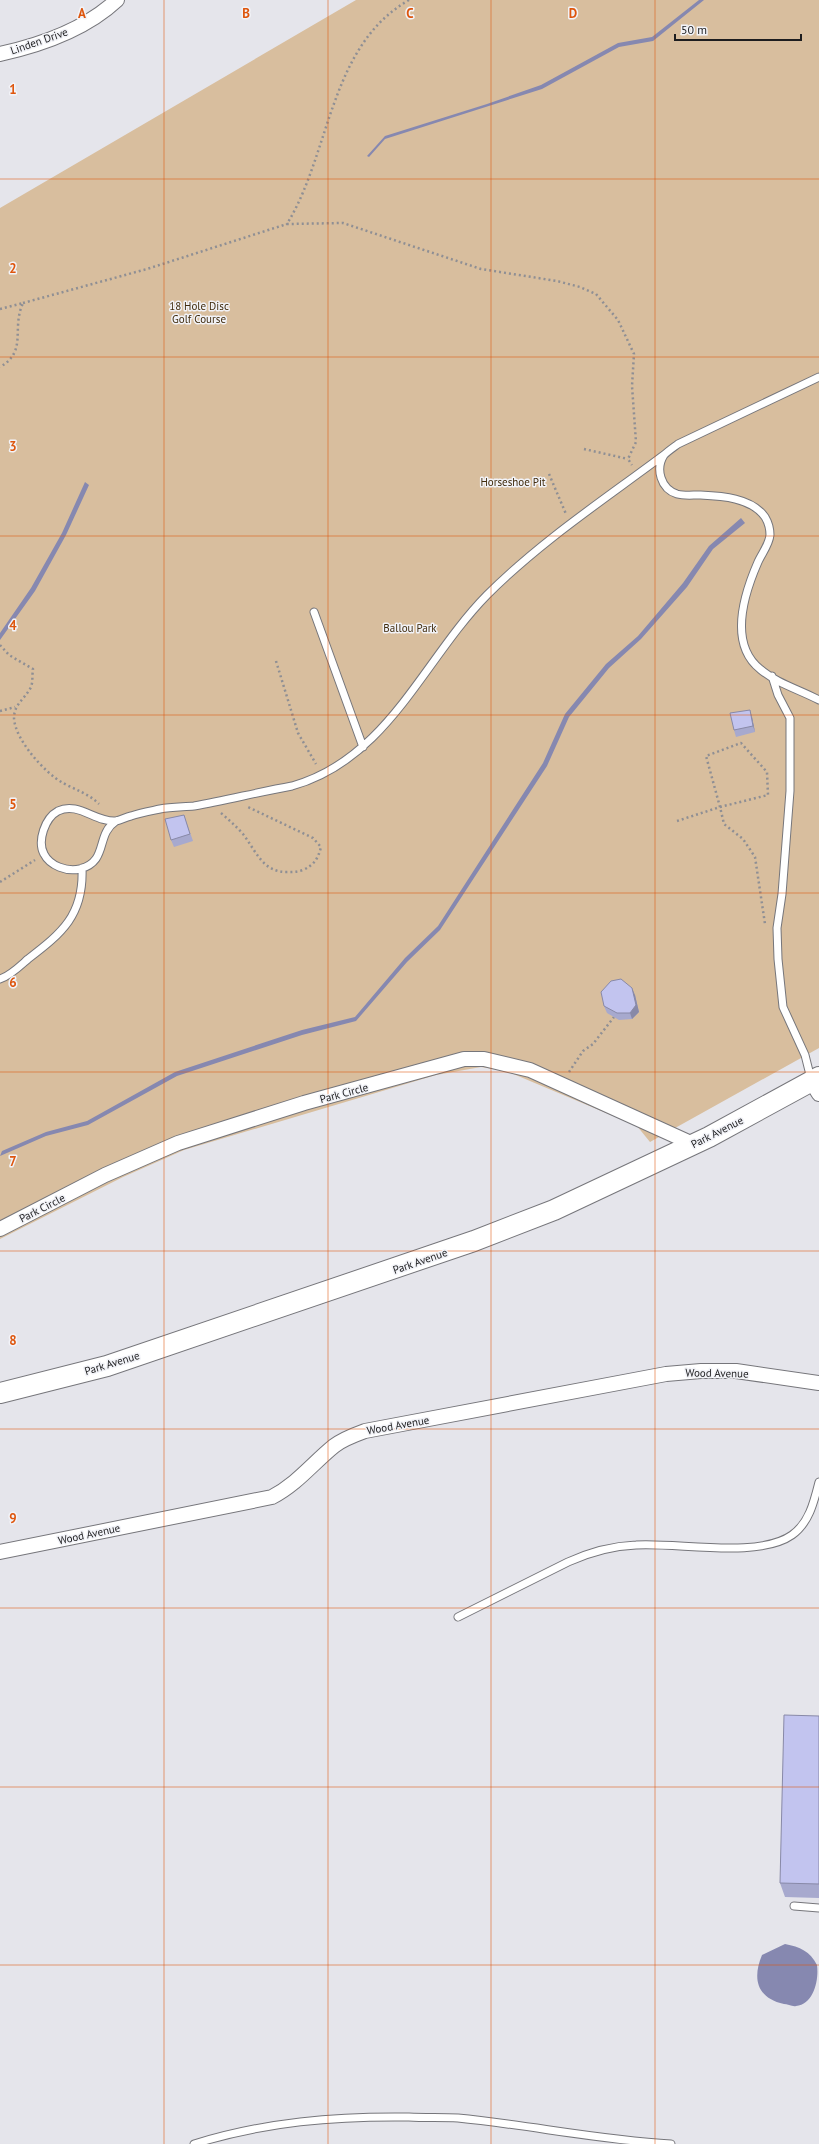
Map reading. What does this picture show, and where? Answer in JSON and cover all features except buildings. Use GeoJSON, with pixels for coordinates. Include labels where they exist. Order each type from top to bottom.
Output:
{"type":"FeatureCollection","features":[{"type":"Feature","properties":{"kind":"main road","name":"Park Avenue"},"geometry":{"type":"LineString","coordinates":[[0,1393],[107,1366],[467,1244],[554,1210],[816,1084]]}},
{"type":"Feature","properties":{"kind":"street","name":"Linden Drive"},"geometry":{"type":"LineString","coordinates":[[0,54],[43,42],[66,33],[88,21],[118,0]]}},
{"type":"Feature","properties":{"kind":"street","name":"Park Circle"},"geometry":{"type":"LineString","coordinates":[[0,1229],[105,1175],[178,1143],[304,1103],[464,1059],[484,1059],[530,1070],[694,1144]]}},
{"type":"Feature","properties":{"kind":"street","name":"Wood Avenue"},"geometry":{"type":"LineString","coordinates":[[0,1552],[272,1497],[287,1489],[334,1446],[365,1431],[666,1374],[701,1371],[736,1371],[819,1383]]}},
{"type":"Feature","properties":{"kind":"lane"},"geometry":{"type":"LineString","coordinates":[[116,821],[98,818],[76,809],[67,808],[57,811],[50,818],[41,837],[41,847],[44,854],[51,862],[64,869],[75,870],[94,861],[100,854],[103,838],[107,828],[116,821],[161,809],[208,803],[292,786],[334,769],[363,747],[387,722],[464,620],[487,595],[525,560],[571,523],[678,444],[819,377]]}},
{"type":"Feature","properties":{"kind":"lane"},"geometry":{"type":"LineString","coordinates":[[665,454],[660,462],[659,474],[663,483],[669,490],[678,495],[723,496],[741,501],[758,510],[765,517],[769,525],[770,536],[766,548],[750,581],[744,605],[741,631],[744,645],[750,658],[760,669],[819,700]]}},
{"type":"Feature","properties":{"kind":"lane"},"geometry":{"type":"LineString","coordinates":[[314,612],[363,747]]}},
{"type":"Feature","properties":{"kind":"lane"},"geometry":{"type":"LineString","coordinates":[[772,676],[778,695],[790,718],[790,791],[782,894],[777,928],[778,959],[783,1007],[816,1084]]}},
{"type":"Feature","properties":{"kind":"lane"},"geometry":{"type":"LineString","coordinates":[[0,979],[62,932],[73,917],[80,900],[83,883],[82,868]]}},
{"type":"Feature","properties":{"kind":"lane"},"geometry":{"type":"LineString","coordinates":[[458,1617],[568,1562],[587,1554],[611,1547],[636,1544],[702,1548],[765,1546],[779,1542],[792,1535],[803,1524],[810,1512],[819,1482]]}},
{"type":"Feature","properties":{"kind":"lane"},"geometry":{"type":"LineString","coordinates":[[794,1906],[819,1908]]}},
{"type":"Feature","properties":{"kind":"lane"},"geometry":{"type":"LineString","coordinates":[[194,2144],[232,2132],[254,2130],[300,2120],[370,2116],[457,2118],[671,2144]]}},
{"type":"Feature","properties":{"kind":"path"},"geometry":{"type":"LineString","coordinates":[[286,224],[305,190],[343,81],[359,48],[380,21],[409,0]]}},
{"type":"Feature","properties":{"kind":"path"},"geometry":{"type":"LineString","coordinates":[[0,309],[147,269],[286,224],[343,223],[476,267],[563,282],[596,294],[618,320],[634,354],[632,386],[636,442],[628,459]]}},
{"type":"Feature","properties":{"kind":"path"},"geometry":{"type":"LineString","coordinates":[[0,367],[7,363],[14,355],[18,345],[16,327],[18,314],[23,303]]}},
{"type":"Feature","properties":{"kind":"path"},"geometry":{"type":"LineString","coordinates":[[584,449],[628,459],[638,474]]}},
{"type":"Feature","properties":{"kind":"path"},"geometry":{"type":"LineString","coordinates":[[549,474],[558,499],[571,523]]}},
{"type":"Feature","properties":{"kind":"path"},"geometry":{"type":"LineString","coordinates":[[0,645],[9,655],[33,669],[30,687],[15,707],[15,726],[24,742],[46,772],[63,783],[91,796],[102,807]]}},
{"type":"Feature","properties":{"kind":"path"},"geometry":{"type":"LineString","coordinates":[[276,661],[298,733],[310,751],[320,775]]}},
{"type":"Feature","properties":{"kind":"path"},"geometry":{"type":"LineString","coordinates":[[0,711],[15,707]]}},
{"type":"Feature","properties":{"kind":"path"},"geometry":{"type":"LineString","coordinates":[[677,821],[720,807],[768,794],[767,772],[741,743],[706,756],[720,807],[724,824],[743,839],[755,858],[765,925]]}},
{"type":"Feature","properties":{"kind":"path"},"geometry":{"type":"LineString","coordinates":[[208,803],[234,823],[245,836],[255,853],[268,868],[283,872],[298,872],[312,866],[318,857],[321,847],[313,838],[228,799]]}},
{"type":"Feature","properties":{"kind":"path"},"geometry":{"type":"LineString","coordinates":[[0,882],[44,854]]}},
{"type":"Feature","properties":{"kind":"path"},"geometry":{"type":"LineString","coordinates":[[562,1085],[571,1066],[583,1051],[593,1044],[614,1017]]}},
{"type":"Feature","properties":{"kind":"green space","name":"Ballou Park"},"geometry":{"type":"Polygon","coordinates":[[[356,0],[819,0],[819,1048],[650,1142],[637,1126],[506,1071],[481,1067],[436,1075],[184,1150],[123,1177],[0,1239],[0,208],[356,0]]]}},
{"type":"Feature","properties":{"kind":"water"},"geometry":{"type":"Polygon","coordinates":[[[699,0],[704,0],[653,41],[619,47],[542,89],[385,139],[369,157],[367,156],[385,136],[487,104],[541,85],[618,43],[652,37],[699,0]]]}},
{"type":"Feature","properties":{"kind":"water"},"geometry":{"type":"Polygon","coordinates":[[[85,482],[89,485],[66,535],[35,591],[0,640],[0,633],[31,588],[62,533],[85,482]]]}},
{"type":"Feature","properties":{"kind":"water"},"geometry":{"type":"Polygon","coordinates":[[[741,518],[745,523],[713,549],[687,587],[641,639],[609,668],[569,717],[547,766],[440,930],[407,962],[356,1021],[302,1035],[177,1076],[88,1125],[46,1136],[0,1156],[2,1151],[46,1132],[87,1121],[175,1072],[302,1030],[355,1017],[405,958],[438,926],[543,763],[565,714],[606,664],[638,636],[683,583],[709,546],[741,518]]]}},
{"type":"Feature","properties":{"kind":"water"},"geometry":{"type":"Polygon","coordinates":[[[785,1944],[804,1950],[811,1956],[817,1965],[816,1984],[811,1996],[807,2001],[796,2006],[784,2004],[768,1997],[759,1986],[757,1979],[757,1972],[762,1955],[785,1944]]]}},
{"type":"Feature","properties":{"kind":"park label","name":"18 Hole Disc Golf Course"},"geometry":{"type":"Point","coordinates":[199,312]}},
{"type":"Feature","properties":{"kind":"park label","name":"Horseshoe Pit"},"geometry":{"type":"Point","coordinates":[513,482]}}]}
